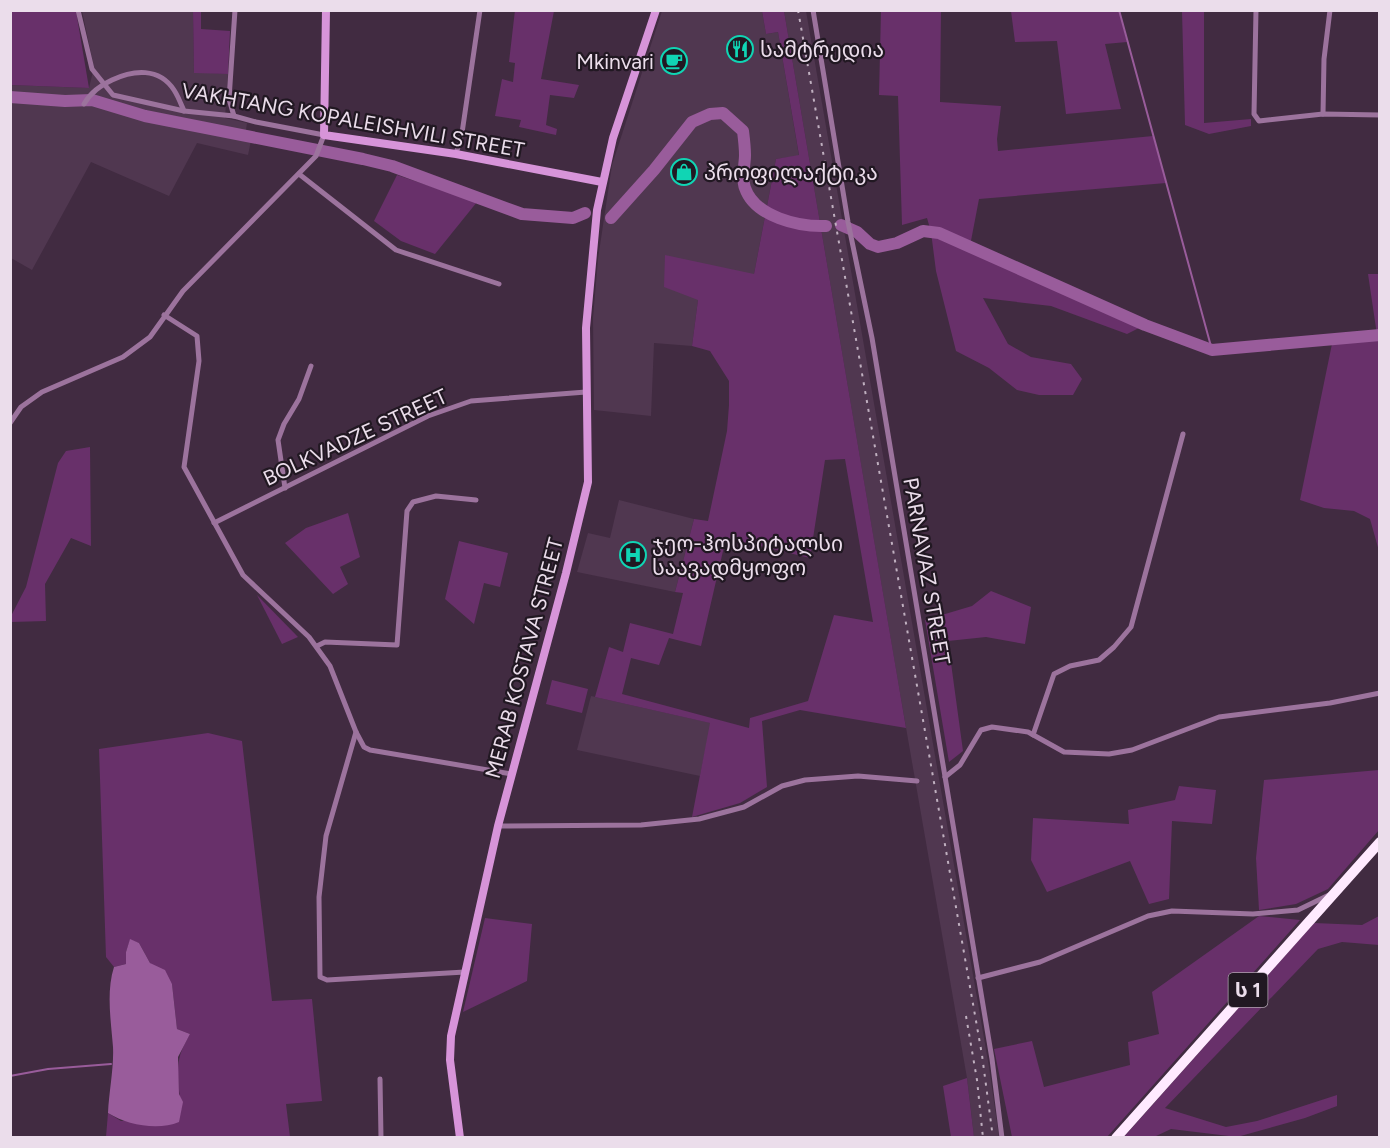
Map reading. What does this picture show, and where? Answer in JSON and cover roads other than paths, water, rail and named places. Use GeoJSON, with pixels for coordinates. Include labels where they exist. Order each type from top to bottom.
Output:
{"type":"FeatureCollection","features":[{"type":"Feature","properties":{"kind":"highway","name":"ს 1"},"geometry":{"type":"LineString","coordinates":[[1116,1137],[1380,842]]}},
{"type":"Feature","properties":{"kind":"main road"},"geometry":{"type":"LineString","coordinates":[[324,135],[327,10]]}},
{"type":"Feature","properties":{"kind":"main road","name":"MERAB KOSTAVA STREET"},"geometry":{"type":"LineString","coordinates":[[460,1137],[450,1060],[451,1036],[498,826],[588,482],[586,328],[589,277],[602,182],[613,138],[656,10]]}},
{"type":"Feature","properties":{"kind":"main road","name":"VAKHTANG KOPALEISHVILI STREET"},"geometry":{"type":"LineString","coordinates":[[324,135],[456,154],[602,182]]}},
{"type":"Feature","properties":{"kind":"street"},"geometry":{"type":"LineString","coordinates":[[78,10],[92,69],[103,85]]}},
{"type":"Feature","properties":{"kind":"street"},"geometry":{"type":"LineString","coordinates":[[234,10],[228,99],[234,116]]}},
{"type":"Feature","properties":{"kind":"street"},"geometry":{"type":"LineString","coordinates":[[456,154],[462,134],[480,10]]}},
{"type":"Feature","properties":{"kind":"street","name":"PARNAVAZ STREET"},"geometry":{"type":"LineString","coordinates":[[813,10],[848,222],[872,338],[992,1059],[1002,1137]]}},
{"type":"Feature","properties":{"kind":"street"},"geometry":{"type":"LineString","coordinates":[[1256,10],[1254,114],[1259,121],[1323,114],[1380,115]]}},
{"type":"Feature","properties":{"kind":"street"},"geometry":{"type":"LineString","coordinates":[[1323,114],[1324,59],[1330,10]]}},
{"type":"Feature","properties":{"kind":"street"},"geometry":{"type":"LineString","coordinates":[[84,104],[88,97],[103,85],[126,73],[148,72],[165,80],[174,89],[184,111]]}},
{"type":"Feature","properties":{"kind":"street","name":"VAKHTANG KOPALEISHVILI STREET"},"geometry":{"type":"LineString","coordinates":[[103,85],[113,95],[184,111],[234,116],[324,135]]}},
{"type":"Feature","properties":{"kind":"street"},"geometry":{"type":"LineString","coordinates":[[10,423],[21,407],[42,392],[123,357],[150,337],[183,291],[316,156],[324,135]]}},
{"type":"Feature","properties":{"kind":"street"},"geometry":{"type":"LineString","coordinates":[[299,174],[396,250],[499,284]]}},
{"type":"Feature","properties":{"kind":"street"},"geometry":{"type":"LineString","coordinates":[[164,315],[197,336],[199,361],[184,467],[243,575],[317,646],[330,666],[364,747],[370,750],[512,774]]}},
{"type":"Feature","properties":{"kind":"street"},"geometry":{"type":"LineString","coordinates":[[285,488],[278,440],[284,424],[299,399],[311,366]]}},
{"type":"Feature","properties":{"kind":"street","name":"BOLKVADZE STREET"},"geometry":{"type":"LineString","coordinates":[[214,523],[428,416],[471,401],[586,392]]}},
{"type":"Feature","properties":{"kind":"street"},"geometry":{"type":"LineString","coordinates":[[1033,735],[1054,674],[1070,666],[1099,660],[1131,627],[1184,434]]}},
{"type":"Feature","properties":{"kind":"street"},"geometry":{"type":"LineString","coordinates":[[317,646],[325,642],[397,645],[407,511],[413,502],[436,496],[476,500]]}},
{"type":"Feature","properties":{"kind":"street"},"geometry":{"type":"LineString","coordinates":[[945,777],[960,765],[981,730],[992,727],[1028,732],[1064,752],[1109,754],[1132,750],[1219,717],[1330,703],[1380,693]]}},
{"type":"Feature","properties":{"kind":"street"},"geometry":{"type":"LineString","coordinates":[[356,732],[326,836],[319,897],[320,977],[327,980],[465,972]]}},
{"type":"Feature","properties":{"kind":"street"},"geometry":{"type":"LineString","coordinates":[[498,826],[642,825],[699,819],[744,807],[782,786],[805,780],[858,776],[917,781]]}},
{"type":"Feature","properties":{"kind":"street"},"geometry":{"type":"LineString","coordinates":[[978,978],[1040,962],[1148,916],[1172,911],[1199,914],[1253,914],[1298,910],[1336,891]]}},
{"type":"Feature","properties":{"kind":"street"},"geometry":{"type":"LineString","coordinates":[[380,1079],[381,1137]]}},
{"type":"Feature","properties":{"kind":"waterway"},"geometry":{"type":"LineString","coordinates":[[1119,10],[1212,350]]}},
{"type":"Feature","properties":{"kind":"waterway"},"geometry":{"type":"LineString","coordinates":[[10,97],[65,101],[92,100],[145,116],[363,159],[392,166],[522,214],[573,218],[585,213]]}},
{"type":"Feature","properties":{"kind":"waterway"},"geometry":{"type":"LineString","coordinates":[[611,218],[654,170],[692,122],[710,114],[723,113],[743,131],[745,155],[743,180],[750,198],[768,213],[779,218],[803,225],[826,226]]}},
{"type":"Feature","properties":{"kind":"waterway"},"geometry":{"type":"LineString","coordinates":[[841,225],[857,232],[870,244],[878,247],[897,243],[923,231],[939,233],[1145,325],[1212,350],[1380,335]]}},
{"type":"Feature","properties":{"kind":"waterway"},"geometry":{"type":"LineString","coordinates":[[10,1076],[48,1069],[111,1064]]}},
{"type":"Feature","properties":{"kind":"railway"},"geometry":{"type":"LineString","coordinates":[[798,10],[982,1055],[993,1138]]}},
{"type":"Feature","properties":{"kind":"railway"},"geometry":{"type":"LineString","coordinates":[[966,1016],[977,1080],[983,1138]]}},
{"type":"Feature","properties":{"kind":"place","name":"სამტრედია"},"geometry":{"type":"Point","coordinates":[740,49]}},
{"type":"Feature","properties":{"kind":"place","name":"Mkinvari"},"geometry":{"type":"Point","coordinates":[674,61]}},
{"type":"Feature","properties":{"kind":"place","name":"პროფილაქტიკა"},"geometry":{"type":"Point","coordinates":[684,172]}},
{"type":"Feature","properties":{"kind":"place","name":"ჯეო-ჰოსპიტალსი საავადმყოფო"},"geometry":{"type":"Point","coordinates":[633,555]}}]}
